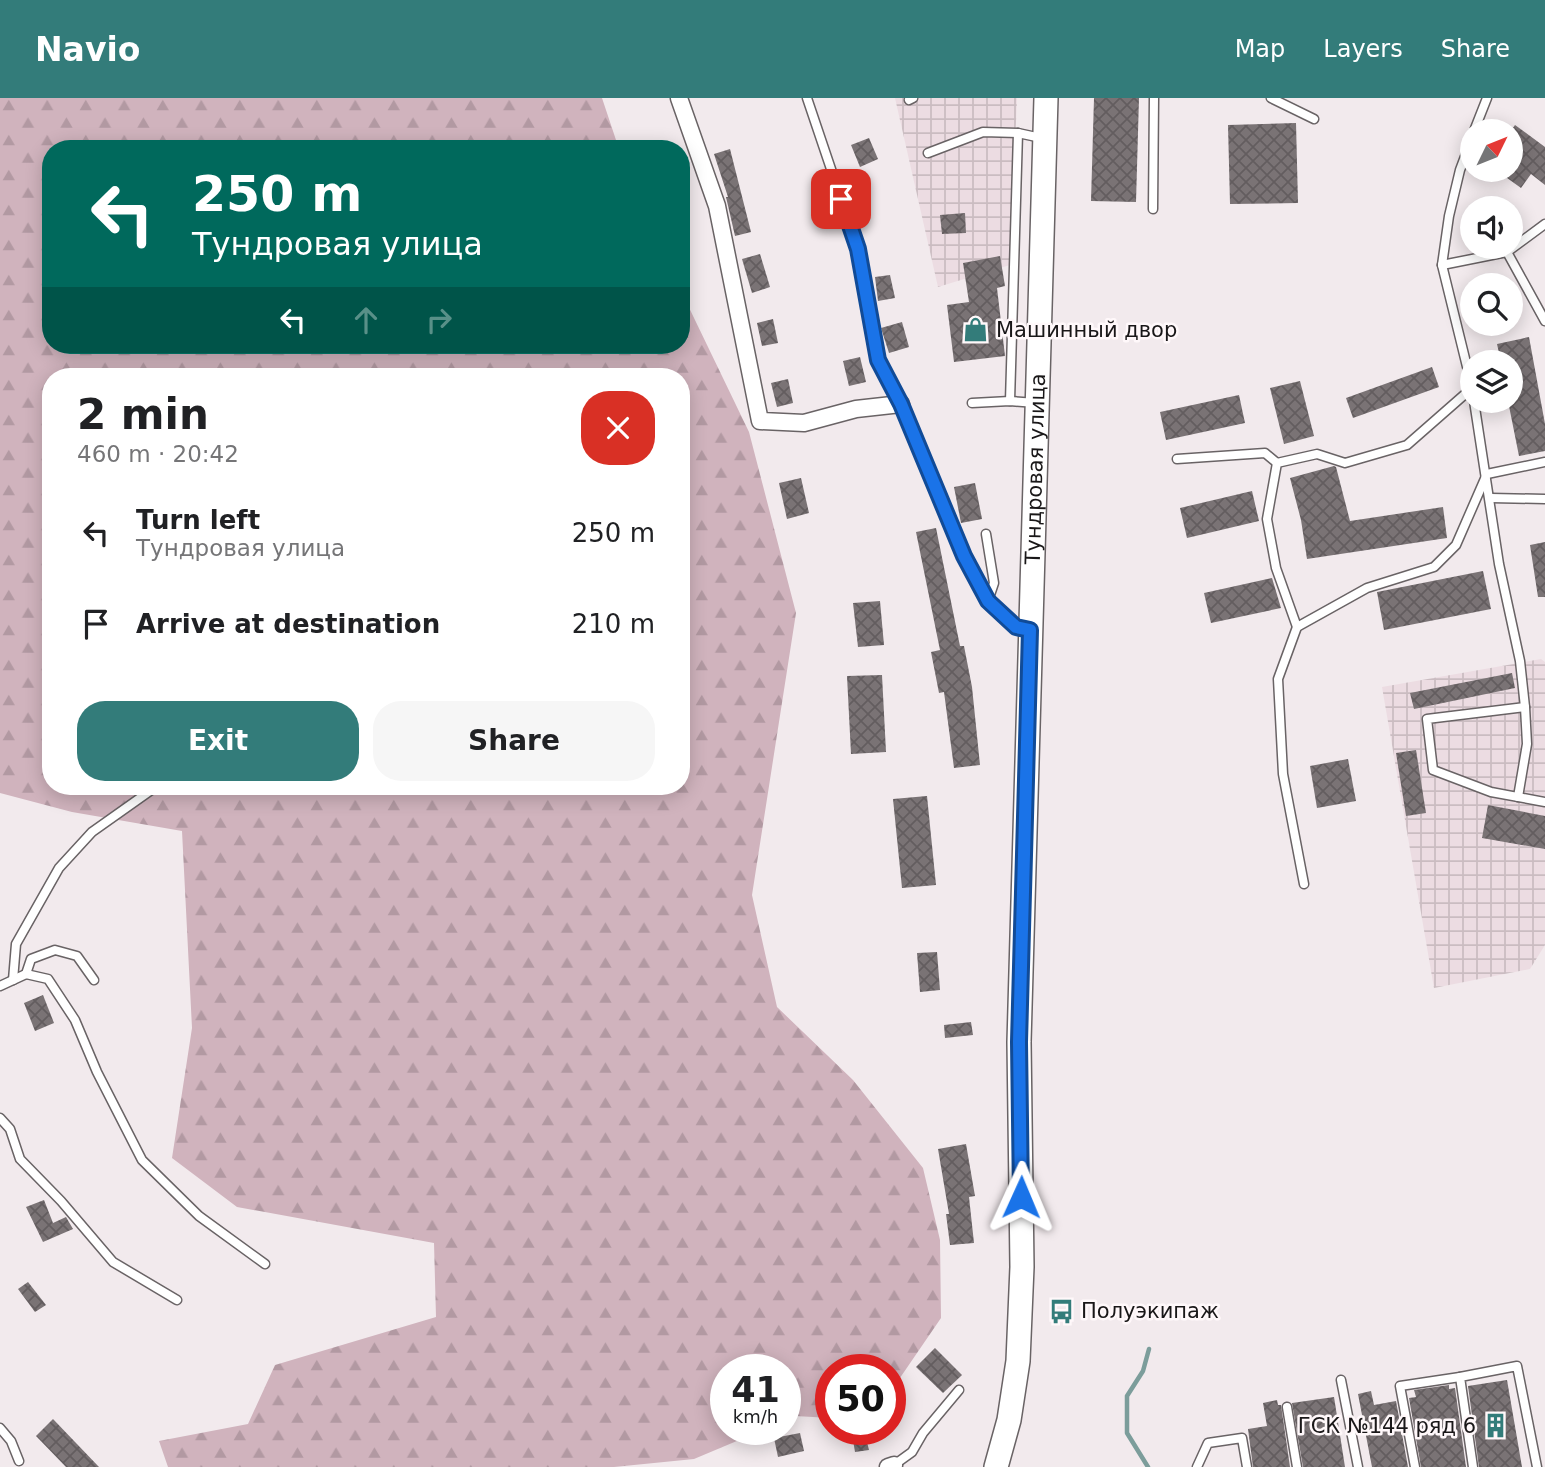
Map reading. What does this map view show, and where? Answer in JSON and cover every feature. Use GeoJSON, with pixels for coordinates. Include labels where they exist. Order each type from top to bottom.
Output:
{"type":"FeatureCollection","features":[{"type":"Feature","properties":{"kind":"main road","name":"Тундровая улица"},"geometry":{"type":"LineString","coordinates":[[996,1467],[1009,1420],[1018,1361],[1023,1267],[1019,1042],[1046,98]]}},
{"type":"Feature","properties":{"kind":"street"},"geometry":{"type":"LineString","coordinates":[[679,98],[717,206],[760,421],[804,423],[856,409],[901,404]]}},
{"type":"Feature","properties":{"kind":"lane"},"geometry":{"type":"LineString","coordinates":[[807,98],[858,249],[878,360],[901,404],[964,556],[988,601],[1016,627],[1030,630]]}},
{"type":"Feature","properties":{"kind":"lane"},"geometry":{"type":"LineString","coordinates":[[1153,209],[1154,98]]}},
{"type":"Feature","properties":{"kind":"lane"},"geometry":{"type":"LineString","coordinates":[[1272,98],[1314,119]]}},
{"type":"Feature","properties":{"kind":"lane"},"geometry":{"type":"LineString","coordinates":[[1479,119],[1487,98]]}},
{"type":"Feature","properties":{"kind":"lane"},"geometry":{"type":"LineString","coordinates":[[928,153],[983,132],[1018,133],[1044,138]]}},
{"type":"Feature","properties":{"kind":"lane"},"geometry":{"type":"LineString","coordinates":[[1010,401],[1018,133]]}},
{"type":"Feature","properties":{"kind":"lane"},"geometry":{"type":"LineString","coordinates":[[1460,175],[1454,193],[1442,265],[1463,350]]}},
{"type":"Feature","properties":{"kind":"lane"},"geometry":{"type":"LineString","coordinates":[[1523,240],[1545,224]]}},
{"type":"Feature","properties":{"kind":"lane"},"geometry":{"type":"LineString","coordinates":[[1442,265],[1472,259]]}},
{"type":"Feature","properties":{"kind":"lane"},"geometry":{"type":"LineString","coordinates":[[1511,259],[1545,321]]}},
{"type":"Feature","properties":{"kind":"lane"},"geometry":{"type":"LineString","coordinates":[[1277,463],[1317,454],[1345,463],[1406,445],[1460,398]]}},
{"type":"Feature","properties":{"kind":"lane"},"geometry":{"type":"LineString","coordinates":[[972,403],[1036,403]]}},
{"type":"Feature","properties":{"kind":"lane"},"geometry":{"type":"LineString","coordinates":[[1476,413],[1499,564],[1520,661],[1527,744],[1518,797]]}},
{"type":"Feature","properties":{"kind":"lane"},"geometry":{"type":"LineString","coordinates":[[1177,459],[1265,453],[1277,463]]}},
{"type":"Feature","properties":{"kind":"lane"},"geometry":{"type":"LineString","coordinates":[[1487,474],[1545,462]]}},
{"type":"Feature","properties":{"kind":"lane"},"geometry":{"type":"LineString","coordinates":[[1277,463],[1267,519],[1276,568],[1297,627],[1278,679],[1283,775],[1304,884]]}},
{"type":"Feature","properties":{"kind":"lane"},"geometry":{"type":"LineString","coordinates":[[1297,627],[1367,588],[1434,567],[1456,545],[1487,474]]}},
{"type":"Feature","properties":{"kind":"lane"},"geometry":{"type":"LineString","coordinates":[[1491,498],[1545,499]]}},
{"type":"Feature","properties":{"kind":"lane"},"geometry":{"type":"LineString","coordinates":[[986,534],[994,583],[988,601]]}},
{"type":"Feature","properties":{"kind":"lane"},"geometry":{"type":"LineString","coordinates":[[1525,707],[1427,719],[1433,770],[1491,792],[1545,802]]}},
{"type":"Feature","properties":{"kind":"lane"},"geometry":{"type":"LineString","coordinates":[[13,980],[16,944],[59,868],[92,832],[144,795]]}},
{"type":"Feature","properties":{"kind":"lane"},"geometry":{"type":"LineString","coordinates":[[26,974],[31,959],[55,950],[77,956],[94,980]]}},
{"type":"Feature","properties":{"kind":"lane"},"geometry":{"type":"LineString","coordinates":[[0,986],[26,974],[48,979],[75,1020],[97,1072],[142,1160],[198,1216],[265,1264]]}},
{"type":"Feature","properties":{"kind":"lane"},"geometry":{"type":"LineString","coordinates":[[0,1118],[10,1129],[20,1159],[61,1201],[113,1262],[177,1300]]}},
{"type":"Feature","properties":{"kind":"lane"},"geometry":{"type":"LineString","coordinates":[[1415,1467],[1401,1385],[1517,1366],[1537,1467]]}},
{"type":"Feature","properties":{"kind":"lane"},"geometry":{"type":"LineString","coordinates":[[1460,1377],[1472,1467]]}},
{"type":"Feature","properties":{"kind":"lane"},"geometry":{"type":"LineString","coordinates":[[1340,1380],[1358,1467]]}},
{"type":"Feature","properties":{"kind":"lane"},"geometry":{"type":"LineString","coordinates":[[891,1466],[912,1452],[923,1433],[959,1390]]}},
{"type":"Feature","properties":{"kind":"lane"},"geometry":{"type":"LineString","coordinates":[[1287,1407],[1297,1467]]}},
{"type":"Feature","properties":{"kind":"lane"},"geometry":{"type":"LineString","coordinates":[[0,1428],[11,1441],[19,1461]]}},
{"type":"Feature","properties":{"kind":"lane"},"geometry":{"type":"LineString","coordinates":[[1197,1467],[1208,1443],[1241,1438],[1247,1467]]}},
{"type":"Feature","properties":{"kind":"shaded area"},"geometry":{"type":"Polygon","coordinates":[[[895,98],[1017,98],[1010,265],[938,287],[895,98]]]}},
{"type":"Feature","properties":{"kind":"shaded area"},"geometry":{"type":"Polygon","coordinates":[[[1541,659],[1545,662],[1545,945],[1530,969],[1434,988],[1382,687],[1541,659]]]}},
{"type":"Feature","properties":{"kind":"green space"},"geometry":{"type":"Polygon","coordinates":[[[0,98],[602,98],[616,140],[42,140],[42,354],[690,354],[690,310],[749,432],[796,613],[752,895],[777,1007],[853,1080],[923,1168],[940,1240],[941,1318],[906,1369],[906,1354],[815,1354],[815,1417],[801,1416],[801,1354],[710,1354],[710,1445],[727,1445],[694,1459],[614,1467],[168,1467],[159,1441],[248,1424],[275,1365],[436,1317],[434,1243],[237,1207],[172,1158],[192,1028],[182,831],[72,812],[0,793],[0,98]]]}},
{"type":"Feature","properties":{"kind":"building"},"geometry":{"type":"Polygon","coordinates":[[[1094,98],[1139,98],[1136,202],[1091,201],[1094,98]]]}},
{"type":"Feature","properties":{"kind":"building"},"geometry":{"type":"Polygon","coordinates":[[[1296,123],[1298,203],[1230,204],[1228,125],[1296,123]]]}},
{"type":"Feature","properties":{"kind":"building"},"geometry":{"type":"Polygon","coordinates":[[[1523,131],[1545,147],[1545,185],[1531,174],[1521,188],[1513,182],[1523,182],[1523,131]]]}},
{"type":"Feature","properties":{"kind":"building"},"geometry":{"type":"Polygon","coordinates":[[[869,138],[878,159],[860,167],[851,145],[869,138]]]}},
{"type":"Feature","properties":{"kind":"building"},"geometry":{"type":"Polygon","coordinates":[[[730,149],[751,232],[735,236],[728,197],[714,154],[730,149]]]}},
{"type":"Feature","properties":{"kind":"building"},"geometry":{"type":"Polygon","coordinates":[[[965,213],[966,233],[942,234],[940,215],[965,213]]]}},
{"type":"Feature","properties":{"kind":"building"},"geometry":{"type":"Polygon","coordinates":[[[760,254],[770,287],[752,293],[742,259],[760,254]]]}},
{"type":"Feature","properties":{"kind":"building","name":"Машинный двор"},"geometry":{"type":"Polygon","coordinates":[[[1000,256],[1005,286],[997,288],[1005,356],[954,362],[947,305],[969,302],[963,263],[1000,256]]]}},
{"type":"Feature","properties":{"kind":"building"},"geometry":{"type":"Polygon","coordinates":[[[890,275],[895,298],[878,301],[875,277],[890,275]]]}},
{"type":"Feature","properties":{"kind":"building"},"geometry":{"type":"Polygon","coordinates":[[[773,319],[778,343],[762,346],[757,323],[773,319]]]}},
{"type":"Feature","properties":{"kind":"building"},"geometry":{"type":"Polygon","coordinates":[[[902,322],[909,347],[889,353],[881,328],[902,322]]]}},
{"type":"Feature","properties":{"kind":"building"},"geometry":{"type":"Polygon","coordinates":[[[1529,337],[1545,424],[1545,451],[1519,456],[1510,413],[1523,413],[1523,350],[1498,350],[1497,344],[1529,337]]]}},
{"type":"Feature","properties":{"kind":"building"},"geometry":{"type":"Polygon","coordinates":[[[860,357],[866,382],[849,386],[843,361],[860,357]]]}},
{"type":"Feature","properties":{"kind":"building"},"geometry":{"type":"Polygon","coordinates":[[[1432,367],[1439,387],[1353,418],[1346,398],[1432,367]]]}},
{"type":"Feature","properties":{"kind":"building"},"geometry":{"type":"Polygon","coordinates":[[[788,379],[793,403],[777,407],[771,383],[788,379]]]}},
{"type":"Feature","properties":{"kind":"building"},"geometry":{"type":"Polygon","coordinates":[[[1300,381],[1314,436],[1284,444],[1270,388],[1300,381]]]}},
{"type":"Feature","properties":{"kind":"building"},"geometry":{"type":"Polygon","coordinates":[[[1239,395],[1245,423],[1166,440],[1160,412],[1239,395]]]}},
{"type":"Feature","properties":{"kind":"building"},"geometry":{"type":"Polygon","coordinates":[[[1334,466],[1350,521],[1443,507],[1447,538],[1307,559],[1301,520],[1290,478],[1334,466]]]}},
{"type":"Feature","properties":{"kind":"building"},"geometry":{"type":"Polygon","coordinates":[[[801,478],[809,513],[787,519],[779,483],[801,478]]]}},
{"type":"Feature","properties":{"kind":"building"},"geometry":{"type":"Polygon","coordinates":[[[975,483],[982,519],[961,523],[954,487],[975,483]]]}},
{"type":"Feature","properties":{"kind":"building"},"geometry":{"type":"Polygon","coordinates":[[[1252,491],[1259,521],[1187,538],[1180,508],[1252,491]]]}},
{"type":"Feature","properties":{"kind":"building"},"geometry":{"type":"Polygon","coordinates":[[[936,528],[960,646],[964,646],[972,687],[980,765],[954,768],[944,692],[939,693],[931,652],[940,650],[916,532],[936,528]]]}},
{"type":"Feature","properties":{"kind":"building"},"geometry":{"type":"Polygon","coordinates":[[[1545,542],[1545,597],[1538,597],[1530,545],[1545,542]]]}},
{"type":"Feature","properties":{"kind":"building"},"geometry":{"type":"Polygon","coordinates":[[[1483,571],[1491,609],[1384,630],[1377,592],[1483,571]]]}},
{"type":"Feature","properties":{"kind":"building"},"geometry":{"type":"Polygon","coordinates":[[[1272,578],[1281,608],[1211,623],[1204,593],[1272,578]]]}},
{"type":"Feature","properties":{"kind":"building"},"geometry":{"type":"Polygon","coordinates":[[[880,601],[884,645],[858,647],[853,603],[880,601]]]}},
{"type":"Feature","properties":{"kind":"building"},"geometry":{"type":"Polygon","coordinates":[[[1512,673],[1515,688],[1414,709],[1410,693],[1512,673]]]}},
{"type":"Feature","properties":{"kind":"building"},"geometry":{"type":"Polygon","coordinates":[[[882,675],[886,752],[851,754],[847,676],[882,675]]]}},
{"type":"Feature","properties":{"kind":"building"},"geometry":{"type":"Polygon","coordinates":[[[1416,750],[1426,813],[1406,816],[1396,753],[1416,750]]]}},
{"type":"Feature","properties":{"kind":"building"},"geometry":{"type":"Polygon","coordinates":[[[1348,759],[1356,801],[1317,808],[1310,766],[1348,759]]]}},
{"type":"Feature","properties":{"kind":"building"},"geometry":{"type":"Polygon","coordinates":[[[927,796],[936,885],[902,888],[893,799],[927,796]]]}},
{"type":"Feature","properties":{"kind":"building"},"geometry":{"type":"Polygon","coordinates":[[[1488,805],[1545,816],[1545,849],[1482,838],[1488,805]]]}},
{"type":"Feature","properties":{"kind":"building"},"geometry":{"type":"Polygon","coordinates":[[[937,952],[940,990],[920,992],[917,953],[937,952]]]}},
{"type":"Feature","properties":{"kind":"building"},"geometry":{"type":"Polygon","coordinates":[[[43,995],[54,1023],[35,1031],[24,1003],[43,995]]]}},
{"type":"Feature","properties":{"kind":"building"},"geometry":{"type":"Polygon","coordinates":[[[971,1022],[973,1035],[945,1038],[944,1025],[971,1022]]]}},
{"type":"Feature","properties":{"kind":"building"},"geometry":{"type":"Polygon","coordinates":[[[966,1144],[975,1196],[969,1197],[974,1243],[950,1245],[946,1214],[949,1214],[938,1149],[966,1144]]]}},
{"type":"Feature","properties":{"kind":"building"},"geometry":{"type":"Polygon","coordinates":[[[44,1200],[53,1223],[66,1217],[73,1229],[43,1242],[26,1207],[44,1200]]]}},
{"type":"Feature","properties":{"kind":"building"},"geometry":{"type":"Polygon","coordinates":[[[28,1282],[46,1305],[35,1312],[18,1289],[28,1282]]]}},
{"type":"Feature","properties":{"kind":"building"},"geometry":{"type":"Polygon","coordinates":[[[935,1348],[962,1375],[943,1393],[916,1367],[935,1348]]]}},
{"type":"Feature","properties":{"kind":"building","name":"ГСК №144 ряд 6"},"geometry":{"type":"Polygon","coordinates":[[[1507,1380],[1522,1467],[1479,1467],[1468,1386],[1507,1380]]]}},
{"type":"Feature","properties":{"kind":"building"},"geometry":{"type":"Polygon","coordinates":[[[1449,1385],[1449,1389],[1455,1388],[1466,1467],[1421,1467],[1409,1398],[1416,1397],[1414,1390],[1449,1385]]]}},
{"type":"Feature","properties":{"kind":"building"},"geometry":{"type":"Polygon","coordinates":[[[1371,1391],[1374,1405],[1396,1401],[1408,1467],[1372,1467],[1358,1394],[1371,1391]]]}},
{"type":"Feature","properties":{"kind":"building"},"geometry":{"type":"Polygon","coordinates":[[[1334,1397],[1345,1467],[1303,1467],[1292,1403],[1334,1397]]]}},
{"type":"Feature","properties":{"kind":"building"},"geometry":{"type":"Polygon","coordinates":[[[1277,1400],[1278,1405],[1281,1405],[1290,1467],[1253,1467],[1248,1429],[1267,1426],[1263,1403],[1277,1400]]]}},
{"type":"Feature","properties":{"kind":"building"},"geometry":{"type":"Polygon","coordinates":[[[53,1419],[99,1467],[66,1467],[36,1436],[53,1419]]]}},
{"type":"Feature","properties":{"kind":"building"},"geometry":{"type":"Polygon","coordinates":[[[801,1438],[804,1451],[778,1457],[775,1445],[801,1445],[801,1438]]]}},
{"type":"Feature","properties":{"kind":"building"},"geometry":{"type":"Polygon","coordinates":[[[854,1445],[868,1445],[869,1450],[855,1452],[854,1445]]]}},
{"type":"Feature","properties":{"kind":"waterway"},"geometry":{"type":"LineString","coordinates":[[1148,1467],[1127,1433],[1127,1396],[1143,1371],[1149,1349]]}},
{"type":"Feature","properties":{"kind":"place","name":"Машинный двор"},"geometry":{"type":"Point","coordinates":[976,330]}},
{"type":"Feature","properties":{"kind":"place","name":"Полуэкипаж"},"geometry":{"type":"Point","coordinates":[1061,1311]}},
{"type":"Feature","properties":{"kind":"place","name":"ГСК №144 ряд 6"},"geometry":{"type":"Point","coordinates":[1496,1426]}},
{"type":"Feature","properties":{"kind":"route"},"geometry":{"type":"LineString","coordinates":[[841,199],[858,249],[878,360],[901,404],[964,556],[988,601],[1016,627],[1030,630],[1019,1042],[1021,1197]]}}]}
